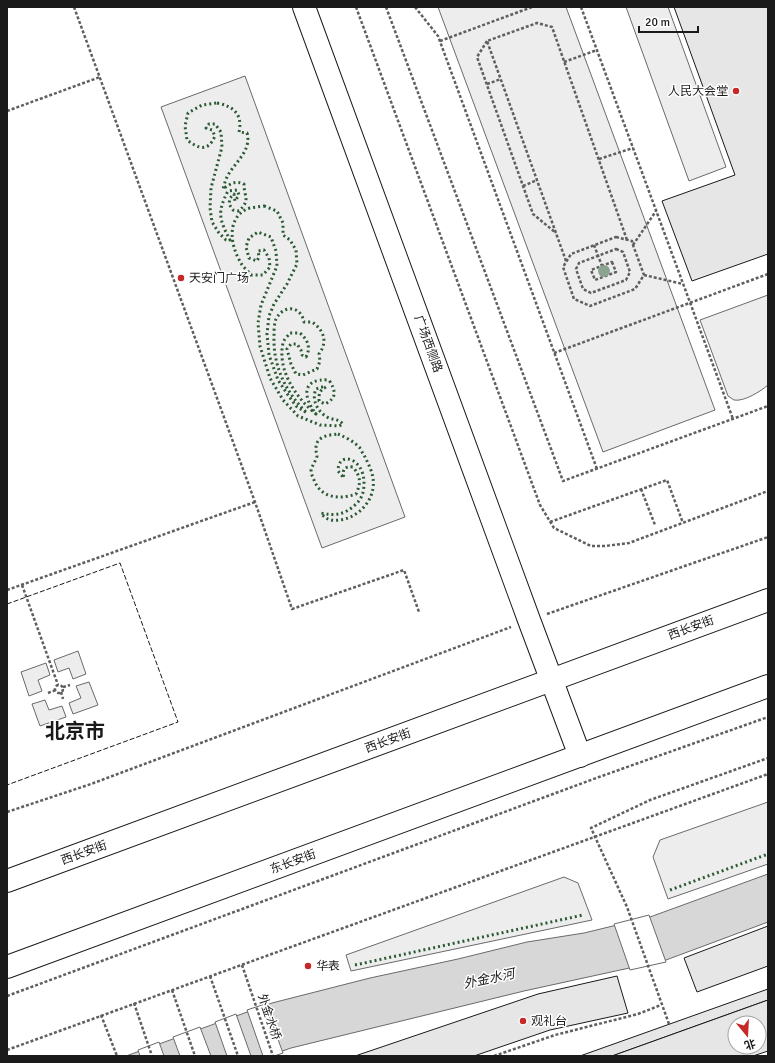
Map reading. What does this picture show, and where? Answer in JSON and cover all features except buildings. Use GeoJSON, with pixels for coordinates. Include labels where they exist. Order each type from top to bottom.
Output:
{"type":"FeatureCollection","features":[{"type":"Feature","properties":{"kind":"main road","name":"广场西侧路"},"geometry":{"type":"LineString","coordinates":[[304,7],[551,681],[580,756]]}},
{"type":"Feature","properties":{"kind":"main road","name":"西长安街"},"geometry":{"type":"LineString","coordinates":[[7,882],[768,600]]}},
{"type":"Feature","properties":{"kind":"main road"},"geometry":{"type":"LineString","coordinates":[[580,756],[768,686]]}},
{"type":"Feature","properties":{"kind":"main road","name":"东长安街"},"geometry":{"type":"LineString","coordinates":[[7,968],[580,756]]}},
{"type":"Feature","properties":{"kind":"path"},"geometry":{"type":"LineString","coordinates":[[74,7],[255,502],[292,609],[404,570],[419,612]]}},
{"type":"Feature","properties":{"kind":"path"},"geometry":{"type":"LineString","coordinates":[[356,7],[540,505],[554,528],[591,546],[629,543],[768,492]]}},
{"type":"Feature","properties":{"kind":"path"},"geometry":{"type":"LineString","coordinates":[[386,7],[563,481],[768,406]]}},
{"type":"Feature","properties":{"kind":"path"},"geometry":{"type":"LineString","coordinates":[[415,7],[438,36],[440,41],[596,469]]}},
{"type":"Feature","properties":{"kind":"path"},"geometry":{"type":"LineString","coordinates":[[440,41],[532,7]]}},
{"type":"Feature","properties":{"kind":"path"},"geometry":{"type":"LineString","coordinates":[[581,7],[733,418]]}},
{"type":"Feature","properties":{"kind":"path"},"geometry":{"type":"LineString","coordinates":[[556,233],[533,214],[477,57],[487,41],[537,23],[552,27],[627,240]]}},
{"type":"Feature","properties":{"kind":"path"},"geometry":{"type":"LineString","coordinates":[[487,41],[566,261]]}},
{"type":"Feature","properties":{"kind":"path"},"geometry":{"type":"LineString","coordinates":[[564,62],[597,50]]}},
{"type":"Feature","properties":{"kind":"path"},"geometry":{"type":"LineString","coordinates":[[7,111],[100,77]]}},
{"type":"Feature","properties":{"kind":"path"},"geometry":{"type":"LineString","coordinates":[[487,84],[501,79]]}},
{"type":"Feature","properties":{"kind":"path"},"geometry":{"type":"LineString","coordinates":[[599,159],[633,148]]}},
{"type":"Feature","properties":{"kind":"path"},"geometry":{"type":"LineString","coordinates":[[523,186],[537,180]]}},
{"type":"Feature","properties":{"kind":"path"},"geometry":{"type":"LineString","coordinates":[[633,245],[656,210]]}},
{"type":"Feature","properties":{"kind":"path"},"geometry":{"type":"LineString","coordinates":[[616,237],[632,241],[644,274],[635,289],[590,306],[574,299],[562,267],[571,254],[616,237]]}},
{"type":"Feature","properties":{"kind":"path"},"geometry":{"type":"LineString","coordinates":[[594,245],[602,266]]}},
{"type":"Feature","properties":{"kind":"path"},"geometry":{"type":"LineString","coordinates":[[616,250],[623,252],[630,272],[626,280],[591,293],[583,289],[576,269],[579,263],[598,256],[616,250]]}},
{"type":"Feature","properties":{"kind":"path"},"geometry":{"type":"LineString","coordinates":[[612,262],[616,272],[595,280],[591,270],[602,266],[612,262]]}},
{"type":"Feature","properties":{"kind":"path"},"geometry":{"type":"LineString","coordinates":[[644,274],[683,284]]}},
{"type":"Feature","properties":{"kind":"path"},"geometry":{"type":"LineString","coordinates":[[554,353],[768,274]]}},
{"type":"Feature","properties":{"kind":"path"},"geometry":{"type":"LineString","coordinates":[[550,522],[667,480],[683,523]]}},
{"type":"Feature","properties":{"kind":"path"},"geometry":{"type":"LineString","coordinates":[[641,489],[655,525]]}},
{"type":"Feature","properties":{"kind":"path"},"geometry":{"type":"LineString","coordinates":[[7,590],[255,502]]}},
{"type":"Feature","properties":{"kind":"path"},"geometry":{"type":"LineString","coordinates":[[7,812],[91,784],[529,620],[768,537]]}},
{"type":"Feature","properties":{"kind":"path"},"geometry":{"type":"LineString","coordinates":[[22,585],[58,685],[55,687],[56,690]]}},
{"type":"Feature","properties":{"kind":"path"},"geometry":{"type":"LineString","coordinates":[[58,685],[62,684],[63,687],[70,685]]}},
{"type":"Feature","properties":{"kind":"path"},"geometry":{"type":"LineString","coordinates":[[63,687],[64,690],[61,692],[63,699]]}},
{"type":"Feature","properties":{"kind":"path"},"geometry":{"type":"LineString","coordinates":[[56,690],[57,693],[61,692]]}},
{"type":"Feature","properties":{"kind":"path"},"geometry":{"type":"LineString","coordinates":[[48,693],[56,690]]}},
{"type":"Feature","properties":{"kind":"path"},"geometry":{"type":"LineString","coordinates":[[7,996],[599,777],[768,717]]}},
{"type":"Feature","properties":{"kind":"path"},"geometry":{"type":"LineString","coordinates":[[669,1024],[627,907],[590,828],[650,800],[768,758]]}},
{"type":"Feature","properties":{"kind":"path"},"geometry":{"type":"LineString","coordinates":[[7,1050],[768,774]]}},
{"type":"Feature","properties":{"kind":"path","name":"外金水桥"},"geometry":{"type":"LineString","coordinates":[[242,965],[273,1056]]}},
{"type":"Feature","properties":{"kind":"path"},"geometry":{"type":"LineString","coordinates":[[210,976],[238,1056]]}},
{"type":"Feature","properties":{"kind":"path"},"geometry":{"type":"LineString","coordinates":[[172,990],[196,1056]]}},
{"type":"Feature","properties":{"kind":"path"},"geometry":{"type":"LineString","coordinates":[[134,1003],[152,1056]]}},
{"type":"Feature","properties":{"kind":"path"},"geometry":{"type":"LineString","coordinates":[[494,1056],[555,1036],[638,1014],[661,1005]]}},
{"type":"Feature","properties":{"kind":"path"},"geometry":{"type":"LineString","coordinates":[[101,1015],[117,1056]]}},
{"type":"Feature","properties":{"kind":"shaded area"},"geometry":{"type":"Polygon","coordinates":[[[438,7],[566,7],[715,410],[603,452],[438,7]]]}},
{"type":"Feature","properties":{"kind":"shaded area"},"geometry":{"type":"Polygon","coordinates":[[[626,7],[668,7],[726,167],[689,181],[626,7]]]}},
{"type":"Feature","properties":{"kind":"shaded area"},"geometry":{"type":"Polygon","coordinates":[[[245,76],[405,517],[322,548],[161,107],[245,76]]]}},
{"type":"Feature","properties":{"kind":"shaded area"},"geometry":{"type":"Polygon","coordinates":[[[768,295],[768,385],[747,398],[734,400],[728,396],[700,320],[768,295]]]}},
{"type":"Feature","properties":{"kind":"shaded area"},"geometry":{"type":"Polygon","coordinates":[[[78,651],[86,674],[73,679],[69,668],[58,672],[54,660],[78,651]]]}},
{"type":"Feature","properties":{"kind":"shaded area"},"geometry":{"type":"Polygon","coordinates":[[[46,663],[50,675],[38,680],[42,691],[29,696],[21,672],[46,663]]]}},
{"type":"Feature","properties":{"kind":"shaded area"},"geometry":{"type":"Polygon","coordinates":[[[89,682],[98,705],[73,714],[69,703],[81,698],[76,686],[89,682]]]}},
{"type":"Feature","properties":{"kind":"shaded area"},"geometry":{"type":"Polygon","coordinates":[[[45,700],[49,710],[62,706],[66,717],[40,726],[32,704],[45,700]]]}},
{"type":"Feature","properties":{"kind":"shaded area"},"geometry":{"type":"Polygon","coordinates":[[[768,802],[768,864],[668,899],[653,857],[660,840],[768,802]]]}},
{"type":"Feature","properties":{"kind":"shaded area"},"geometry":{"type":"Polygon","coordinates":[[[564,877],[578,883],[592,920],[351,971],[346,955],[564,877]]]}},
{"type":"Feature","properties":{"kind":"water","name":"外金水河"},"geometry":{"type":"Polygon","coordinates":[[[768,874],[768,922],[666,960],[524,991],[291,1048],[268,1056],[126,1056],[272,1003],[370,978],[527,942],[584,933],[650,917],[768,874]]]}},
{"type":"Feature","properties":{"kind":"pier"},"geometry":{"type":"Polygon","coordinates":[[[649,915],[666,962],[630,970],[614,924],[649,915]]]}},
{"type":"Feature","properties":{"kind":"pier"},"geometry":{"type":"Polygon","coordinates":[[[265,1004],[283,1053],[274,1056],[263,1056],[247,1010],[265,1004]]]}},
{"type":"Feature","properties":{"kind":"pier"},"geometry":{"type":"Polygon","coordinates":[[[236,1014],[251,1056],[227,1056],[215,1022],[236,1014]]]}},
{"type":"Feature","properties":{"kind":"pier"},"geometry":{"type":"Polygon","coordinates":[[[200,1027],[211,1056],[180,1056],[173,1037],[200,1027]]]}},
{"type":"Feature","properties":{"kind":"pier"},"geometry":{"type":"Polygon","coordinates":[[[159,1042],[164,1056],[140,1056],[138,1050],[159,1042]]]}},
{"type":"Feature","properties":{"kind":"hedge"},"geometry":{"type":"LineString","coordinates":[[217,103],[228,106],[236,112],[240,120],[239,132],[247,133],[248,139],[245,151],[227,177],[223,189],[230,184],[244,184],[246,201],[239,211],[233,210],[229,204],[230,198],[234,194],[235,201],[239,195],[237,190],[228,191],[222,205],[222,221],[230,240],[226,240],[219,233],[212,222],[210,208],[211,188],[222,147],[221,132],[215,124],[209,124],[206,128],[212,130],[215,136],[209,145],[206,147],[199,147],[187,140],[185,126],[188,113],[202,105],[217,103]]}},
{"type":"Feature","properties":{"kind":"hedge"},"geometry":{"type":"LineString","coordinates":[[264,206],[277,211],[283,223],[283,235],[290,240],[296,250],[297,264],[287,284],[274,304],[269,316],[267,334],[269,355],[278,380],[296,406],[307,413],[287,388],[278,369],[274,348],[274,325],[279,314],[288,309],[296,310],[304,322],[312,322],[316,325],[322,332],[324,341],[322,350],[319,354],[320,361],[317,369],[303,375],[296,374],[291,364],[287,349],[291,344],[297,344],[302,355],[306,357],[308,354],[308,344],[300,333],[290,333],[284,340],[282,353],[283,363],[295,392],[316,414],[309,401],[307,390],[309,385],[313,382],[329,380],[334,391],[332,399],[325,404],[319,401],[320,392],[326,387],[321,387],[316,389],[314,397],[315,402],[316,406],[325,416],[338,420],[343,424],[339,426],[320,425],[298,416],[283,400],[270,378],[260,346],[258,323],[261,305],[277,266],[276,251],[271,237],[258,232],[249,238],[246,247],[249,258],[257,261],[259,257],[258,251],[264,250],[269,258],[270,267],[263,275],[251,275],[238,257],[232,235],[235,221],[239,215],[247,209],[264,206]]}},
{"type":"Feature","properties":{"kind":"hedge"},"geometry":{"type":"LineString","coordinates":[[338,434],[352,441],[360,448],[370,467],[373,488],[372,494],[366,505],[357,513],[346,519],[329,520],[321,513],[339,514],[347,511],[359,500],[364,486],[363,474],[360,468],[356,463],[346,459],[342,460],[339,464],[338,471],[344,478],[344,469],[353,467],[359,477],[359,487],[356,494],[343,497],[331,496],[321,491],[317,486],[311,471],[317,456],[317,443],[321,438],[338,434]]}},
{"type":"Feature","properties":{"kind":"hedge"},"geometry":{"type":"LineString","coordinates":[[670,890],[768,854]]}},
{"type":"Feature","properties":{"kind":"hedge"},"geometry":{"type":"LineString","coordinates":[[355,965],[583,915]]}},
{"type":"Feature","properties":{"kind":"fence"},"geometry":{"type":"LineString","coordinates":[[7,604],[120,563],[178,722],[7,785]]}},
{"type":"Feature","properties":{"kind":"place","name":"人民大会堂"},"geometry":{"type":"Point","coordinates":[736,91]}},
{"type":"Feature","properties":{"kind":"place","name":"天安门广场"},"geometry":{"type":"Point","coordinates":[181,278]}},
{"type":"Feature","properties":{"kind":"place","name":"华表"},"geometry":{"type":"Point","coordinates":[308,966]}},
{"type":"Feature","properties":{"kind":"place","name":"观礼台"},"geometry":{"type":"Point","coordinates":[523,1021]}},
{"type":"Feature","properties":{"kind":"district","name":"北京市"},"geometry":{"type":"Point","coordinates":[75,731]}}]}
